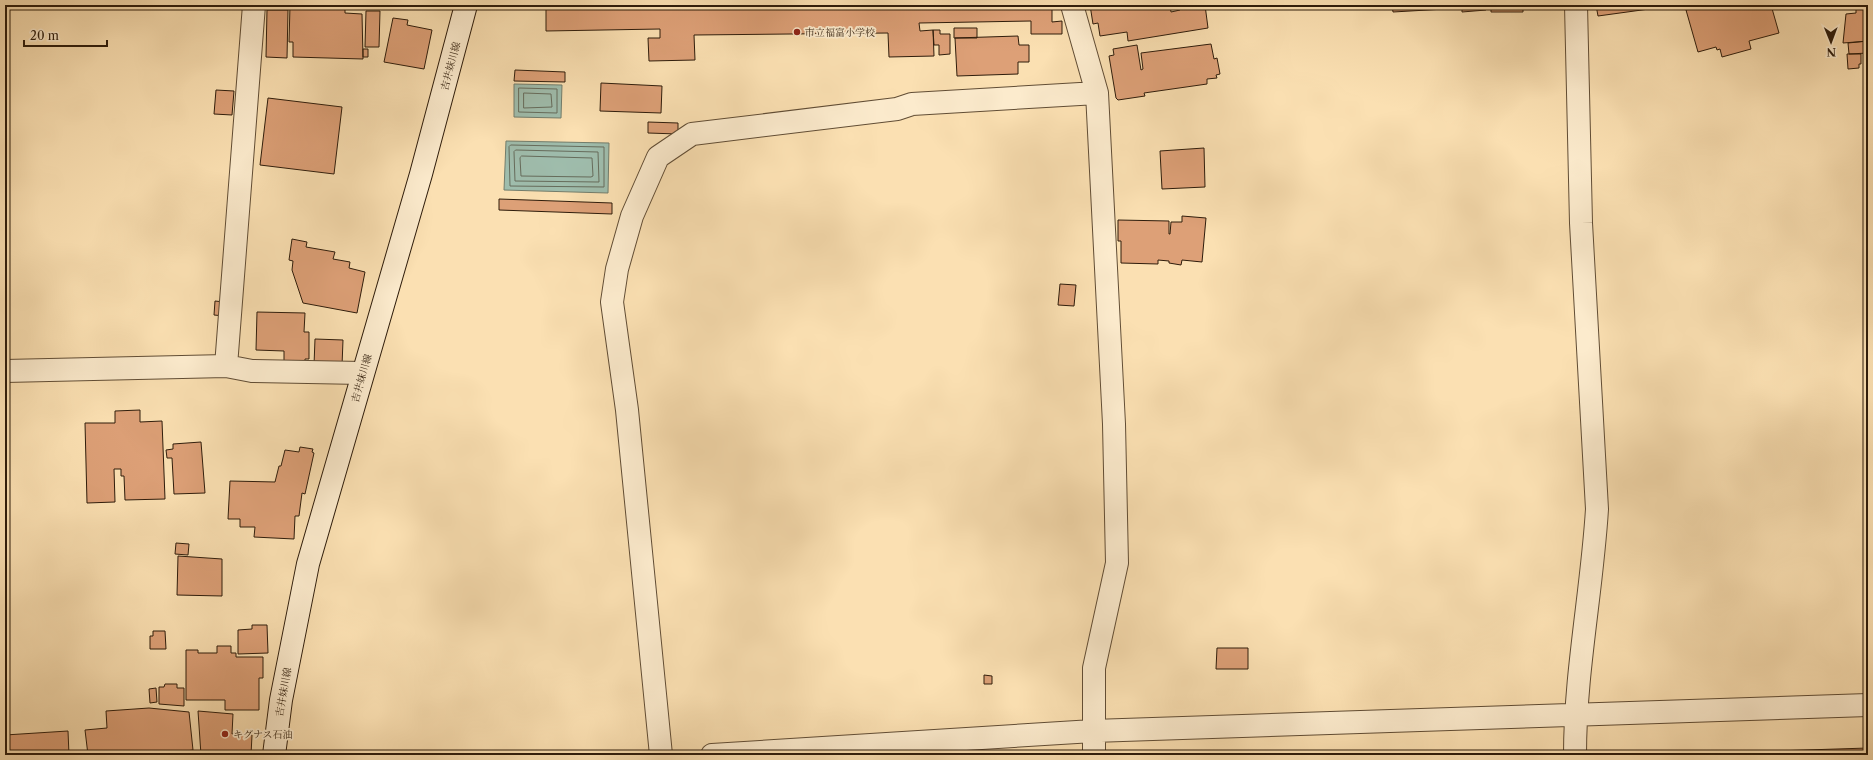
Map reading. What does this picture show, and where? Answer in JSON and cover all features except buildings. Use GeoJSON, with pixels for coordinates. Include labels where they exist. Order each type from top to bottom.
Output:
{"type":"FeatureCollection","features":[{"type":"Feature","properties":{"kind":"street"},"geometry":{"type":"LineString","coordinates":[[226,366],[254,5]]}},
{"type":"Feature","properties":{"kind":"street","name":"吉井妹川線"},"geometry":{"type":"LineString","coordinates":[[274,755],[281,700],[308,564],[362,373],[421,174],[466,5]]}},
{"type":"Feature","properties":{"kind":"street"},"geometry":{"type":"LineString","coordinates":[[1072,5],[1097,93],[1114,424],[1118,563],[1094,668],[1094,755]]}},
{"type":"Feature","properties":{"kind":"street"},"geometry":{"type":"LineString","coordinates":[[1575,755],[1575,714],[1595,545],[1597,508],[1580,223],[1576,5]]}},
{"type":"Feature","properties":{"kind":"street"},"geometry":{"type":"LineString","coordinates":[[661,755],[627,410],[612,302],[617,269],[632,216],[658,158],[692,134],[897,109],[912,104],[1097,93]]}},
{"type":"Feature","properties":{"kind":"street"},"geometry":{"type":"LineString","coordinates":[[5,371],[226,366],[252,371],[362,373]]}},
{"type":"Feature","properties":{"kind":"street"},"geometry":{"type":"LineString","coordinates":[[712,755],[1093,731],[1868,704]]}},
{"type":"Feature","properties":{"kind":"water"},"geometry":{"type":"Polygon","coordinates":[[[514,84],[562,85],[561,118],[514,117],[514,84]]]}},
{"type":"Feature","properties":{"kind":"water"},"geometry":{"type":"Polygon","coordinates":[[[506,141],[609,143],[608,193],[504,190],[506,141]]]}},
{"type":"Feature","properties":{"kind":"place","name":"市立福富小学校"},"geometry":{"type":"Point","coordinates":[797,32]}},
{"type":"Feature","properties":{"kind":"place","name":"キグナス石油"},"geometry":{"type":"Point","coordinates":[225,734]}}]}
